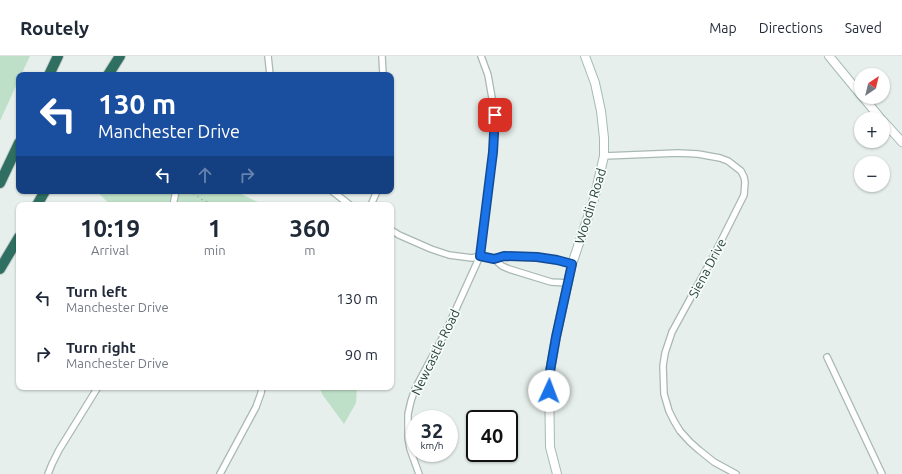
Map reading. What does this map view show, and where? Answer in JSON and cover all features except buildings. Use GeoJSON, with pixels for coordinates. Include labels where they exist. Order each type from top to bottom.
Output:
{"type":"FeatureCollection","features":[{"type":"Feature","properties":{"kind":"highway"},"geometry":{"type":"LineString","coordinates":[[50,72],[58,56]]}},
{"type":"Feature","properties":{"kind":"highway"},"geometry":{"type":"LineString","coordinates":[[108,72],[116,56]]}},
{"type":"Feature","properties":{"kind":"highway"},"geometry":{"type":"LineString","coordinates":[[109,72],[120,56]]}},
{"type":"Feature","properties":{"kind":"highway"},"geometry":{"type":"LineString","coordinates":[[0,183],[16,149]]}},
{"type":"Feature","properties":{"kind":"highway"},"geometry":{"type":"LineString","coordinates":[[0,269],[16,242]]}},
{"type":"Feature","properties":{"kind":"street"},"geometry":{"type":"LineString","coordinates":[[268,56],[270,72]]}},
{"type":"Feature","properties":{"kind":"street"},"geometry":{"type":"LineString","coordinates":[[382,56],[383,72]]}},
{"type":"Feature","properties":{"kind":"street","name":"Newcastle Road"},"geometry":{"type":"LineString","coordinates":[[420,474],[410,449],[408,438],[408,414],[411,401],[415,389],[446,331],[480,256],[493,152],[495,115],[488,75],[481,56]]}},
{"type":"Feature","properties":{"kind":"street","name":"Woodin Road"},"geometry":{"type":"LineString","coordinates":[[557,474],[550,447],[549,377],[572,264],[594,198],[604,156],[601,111],[595,83],[585,56]]}},
{"type":"Feature","properties":{"kind":"street"},"geometry":{"type":"LineString","coordinates":[[829,56],[854,86]]}},
{"type":"Feature","properties":{"kind":"street"},"geometry":{"type":"LineString","coordinates":[[869,104],[875,112]]}},
{"type":"Feature","properties":{"kind":"street"},"geometry":{"type":"LineString","coordinates":[[890,129],[902,142]]}},
{"type":"Feature","properties":{"kind":"street","name":"Siena Drive"},"geometry":{"type":"LineString","coordinates":[[604,156],[698,154],[728,161],[741,171],[744,177],[744,195],[713,257],[672,332],[662,366],[664,394],[674,421],[680,431],[690,442],[714,462],[736,474]]}},
{"type":"Feature","properties":{"kind":"street"},"geometry":{"type":"LineString","coordinates":[[336,194],[346,202]]}},
{"type":"Feature","properties":{"kind":"street"},"geometry":{"type":"LineString","coordinates":[[394,231],[431,249],[449,255],[472,258],[480,256],[494,259],[504,256],[537,257],[572,264]]}},
{"type":"Feature","properties":{"kind":"street"},"geometry":{"type":"LineString","coordinates":[[494,259],[502,266],[510,269],[551,282],[568,283]]}},
{"type":"Feature","properties":{"kind":"street"},"geometry":{"type":"LineString","coordinates":[[827,357],[881,474]]}},
{"type":"Feature","properties":{"kind":"street"},"geometry":{"type":"LineString","coordinates":[[48,474],[59,450],[96,390]]}},
{"type":"Feature","properties":{"kind":"street"},"geometry":{"type":"LineString","coordinates":[[220,474],[256,407],[262,390]]}},
{"type":"Feature","properties":{"kind":"path"},"geometry":{"type":"LineString","coordinates":[[195,194],[208,202]]}},
{"type":"Feature","properties":{"kind":"green space"},"geometry":{"type":"Polygon","coordinates":[[[0,56],[30,56],[22,72],[16,72],[16,86],[0,121],[0,56]]]}},
{"type":"Feature","properties":{"kind":"green space"},"geometry":{"type":"Polygon","coordinates":[[[100,194],[241,194],[258,202],[107,202],[100,194]]]}},
{"type":"Feature","properties":{"kind":"green space"},"geometry":{"type":"Polygon","coordinates":[[[321,390],[357,390],[356,403],[344,424],[322,394],[321,390]]]}},
{"type":"Feature","properties":{"kind":"route"},"geometry":{"type":"LineString","coordinates":[[495,115],[493,152],[480,256],[494,259],[504,256],[537,257],[572,264],[556,337],[549,377],[549,391]]}}]}
